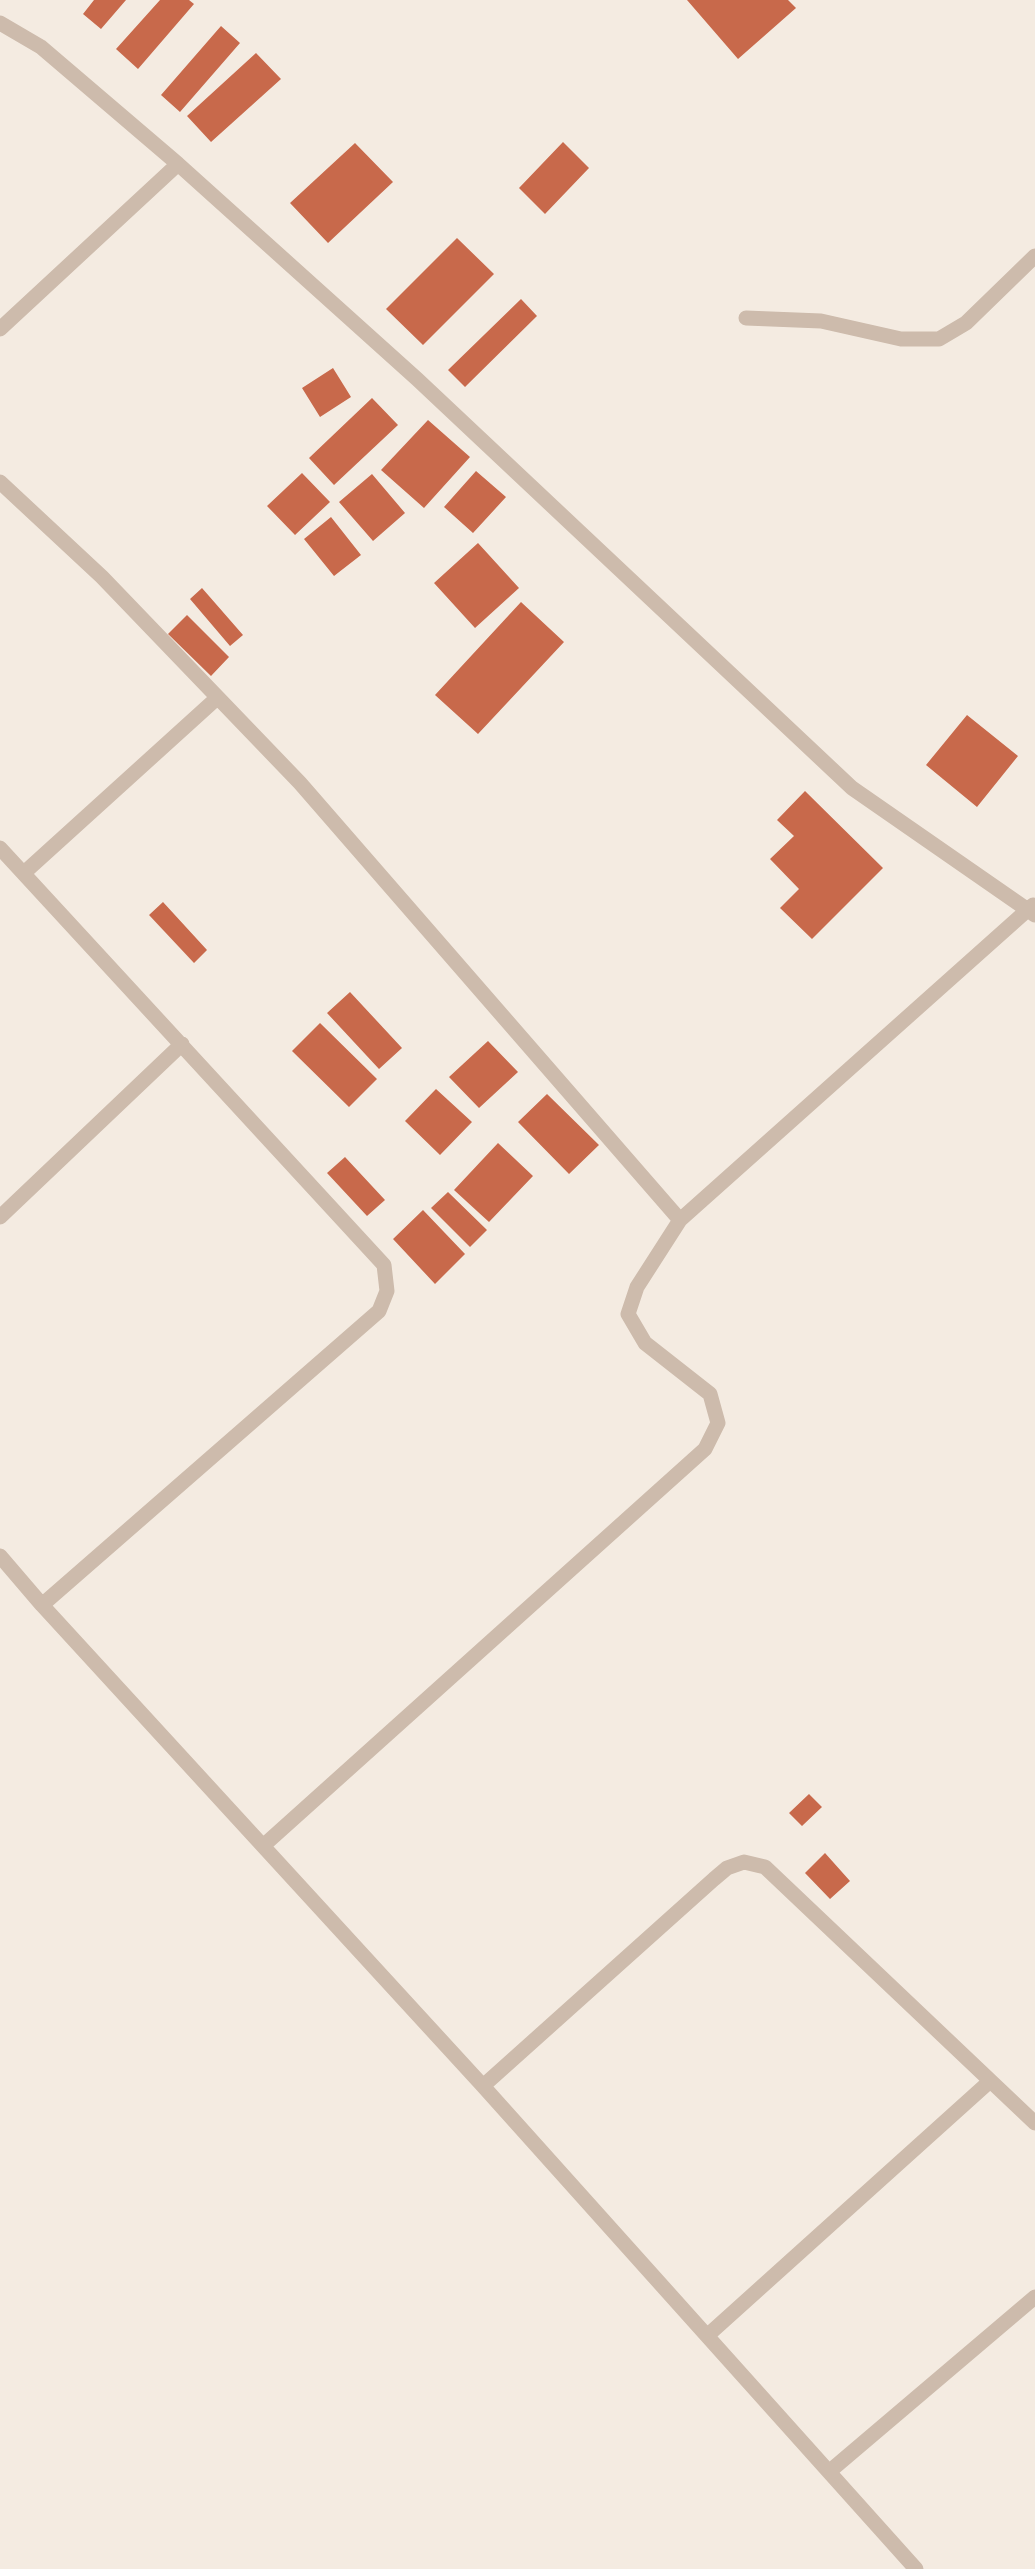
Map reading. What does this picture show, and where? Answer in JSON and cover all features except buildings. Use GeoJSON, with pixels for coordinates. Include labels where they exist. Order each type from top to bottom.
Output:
{"type":"FeatureCollection","features":[{"type":"Feature","properties":{"kind":"street"},"geometry":{"type":"LineString","coordinates":[[0,23],[41,47],[177,164],[417,379],[852,788],[1033,909],[680,1220],[637,1287],[628,1314],[645,1343],[710,1394],[717,1423],[705,1449],[263,1846]]}},
{"type":"Feature","properties":{"kind":"street"},"geometry":{"type":"LineString","coordinates":[[0,328],[177,164]]}},
{"type":"Feature","properties":{"kind":"street"},"geometry":{"type":"LineString","coordinates":[[746,318],[821,321],[901,339],[939,339],[966,323],[1035,256]]}},
{"type":"Feature","properties":{"kind":"street"},"geometry":{"type":"LineString","coordinates":[[0,482],[102,577],[300,783],[680,1220]]}},
{"type":"Feature","properties":{"kind":"street"},"geometry":{"type":"LineString","coordinates":[[25,873],[217,698]]}},
{"type":"Feature","properties":{"kind":"street"},"geometry":{"type":"LineString","coordinates":[[0,848],[384,1264],[387,1291],[379,1311],[42,1605]]}},
{"type":"Feature","properties":{"kind":"street"},"geometry":{"type":"LineString","coordinates":[[0,1218],[182,1044]]}},
{"type":"Feature","properties":{"kind":"street"},"geometry":{"type":"LineString","coordinates":[[0,1556],[42,1605],[483,2086],[916,2569]]}},
{"type":"Feature","properties":{"kind":"street"},"geometry":{"type":"LineString","coordinates":[[483,2086],[714,1879],[728,1868],[744,1862],[765,1867],[989,2082],[1035,2123]]}},
{"type":"Feature","properties":{"kind":"street"},"geometry":{"type":"LineString","coordinates":[[708,2335],[989,2082]]}},
{"type":"Feature","properties":{"kind":"street"},"geometry":{"type":"LineString","coordinates":[[830,2471],[1035,2297]]}}]}
